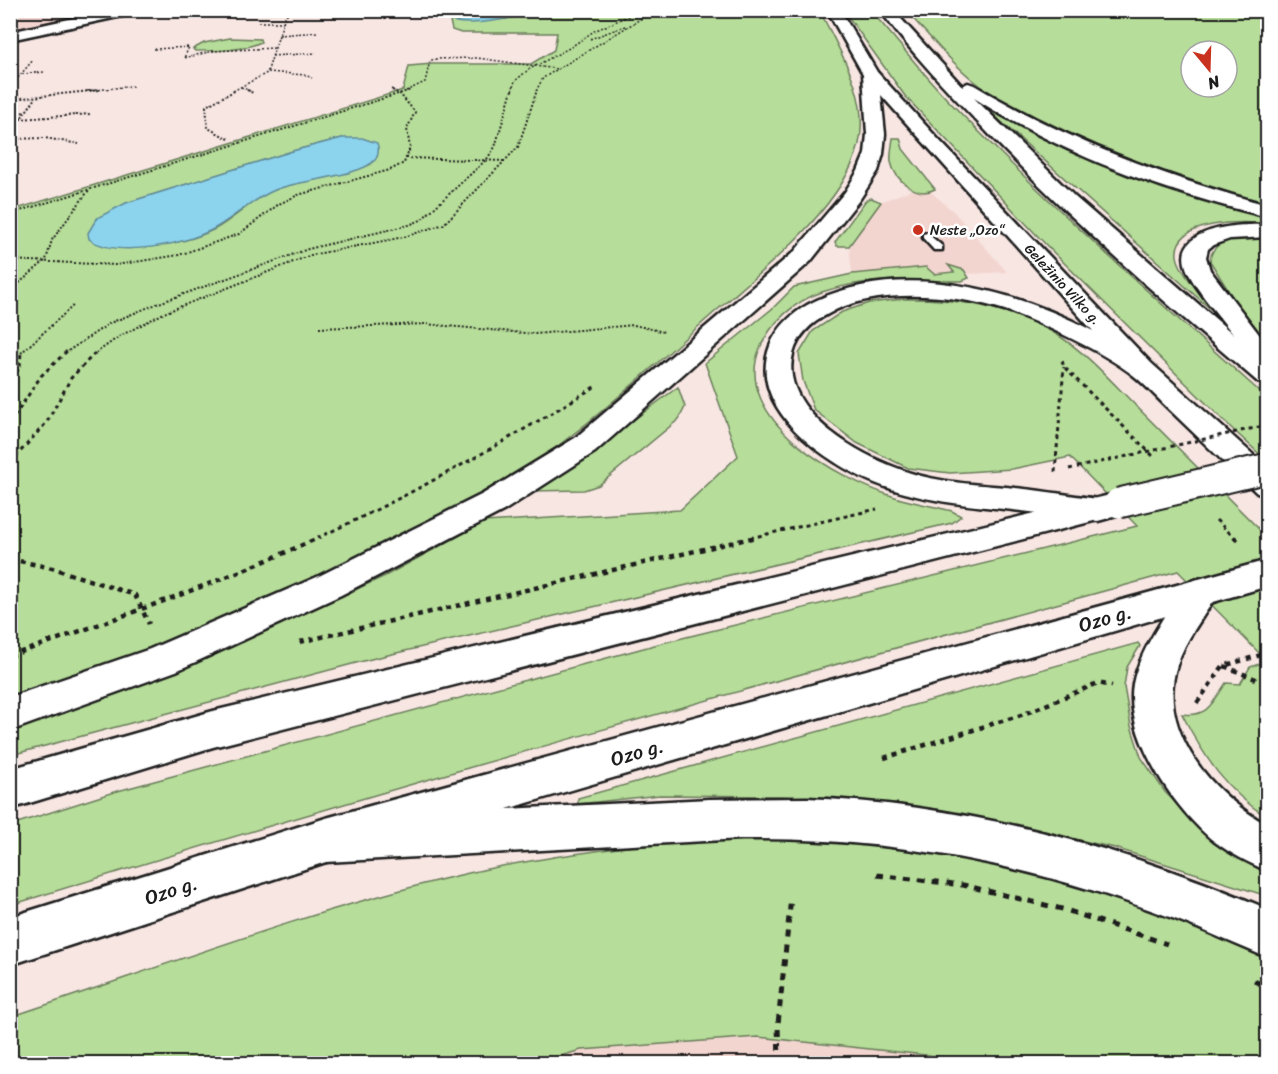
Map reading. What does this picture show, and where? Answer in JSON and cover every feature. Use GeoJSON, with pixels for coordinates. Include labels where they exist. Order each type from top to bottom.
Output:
{"type":"FeatureCollection","features":[{"type":"Feature","properties":{"kind":"main road"},"geometry":{"type":"LineString","coordinates":[[10,36],[132,10]]}},
{"type":"Feature","properties":{"kind":"main road","name":"Geležinio Vilko g."},"geometry":{"type":"LineString","coordinates":[[833,10],[871,74],[1142,369],[1268,486]]}},
{"type":"Feature","properties":{"kind":"main road"},"geometry":{"type":"LineString","coordinates":[[886,10],[982,119],[1202,323],[1268,376]]}},
{"type":"Feature","properties":{"kind":"main road"},"geometry":{"type":"LineString","coordinates":[[933,64],[1012,114],[1093,153],[1163,179],[1268,211]]}},
{"type":"Feature","properties":{"kind":"main road"},"geometry":{"type":"LineString","coordinates":[[10,714],[163,660],[329,586],[494,502],[585,446],[802,257],[853,195],[868,171],[874,154],[876,134],[871,74]]}},
{"type":"Feature","properties":{"kind":"main road"},"geometry":{"type":"LineString","coordinates":[[1268,231],[1231,232],[1210,237],[1198,248],[1195,262],[1236,323],[1268,363]]}},
{"type":"Feature","properties":{"kind":"main road"},"geometry":{"type":"LineString","coordinates":[[1108,506],[950,492],[885,476],[850,457],[814,432],[787,403],[778,376],[780,356],[786,336],[806,318],[831,303],[866,293],[902,290],[939,291],[993,300],[1052,321],[1142,369]]}},
{"type":"Feature","properties":{"kind":"main road"},"geometry":{"type":"LineString","coordinates":[[10,789],[213,729],[1268,468]]}},
{"type":"Feature","properties":{"kind":"main road","name":"Ozo g."},"geometry":{"type":"LineString","coordinates":[[10,941],[326,840],[1268,573]]}},
{"type":"Feature","properties":{"kind":"main road"},"geometry":{"type":"LineString","coordinates":[[1200,592],[1157,664],[1152,696],[1159,737],[1190,786],[1229,826],[1268,849]]}},
{"type":"Feature","properties":{"kind":"main road"},"geometry":{"type":"LineString","coordinates":[[326,840],[695,820],[792,819],[870,822],[968,837],[1102,870],[1238,920],[1268,934]]}},
{"type":"Feature","properties":{"kind":"lane"},"geometry":{"type":"LineString","coordinates":[[927,236],[938,248]]}},
{"type":"Feature","properties":{"kind":"path"},"geometry":{"type":"LineString","coordinates":[[268,72],[285,16],[291,10]]}},
{"type":"Feature","properties":{"kind":"path"},"geometry":{"type":"LineString","coordinates":[[10,423],[46,370],[89,335],[123,316],[335,242],[410,226],[432,212],[487,159],[495,147],[515,81],[537,65],[606,25],[642,10]]}},
{"type":"Feature","properties":{"kind":"path"},"geometry":{"type":"LineString","coordinates":[[10,462],[47,422],[71,378],[98,350],[141,324],[286,264],[331,250],[404,237],[444,224],[518,147],[525,135],[537,87],[543,78],[632,24],[660,10]]}},
{"type":"Feature","properties":{"kind":"path"},"geometry":{"type":"LineString","coordinates":[[258,22],[283,22]]}},
{"type":"Feature","properties":{"kind":"path"},"geometry":{"type":"LineString","coordinates":[[590,39],[604,32],[632,24]]}},
{"type":"Feature","properties":{"kind":"path"},"geometry":{"type":"LineString","coordinates":[[279,35],[318,32]]}},
{"type":"Feature","properties":{"kind":"path"},"geometry":{"type":"LineString","coordinates":[[584,38],[604,41]]}},
{"type":"Feature","properties":{"kind":"path"},"geometry":{"type":"LineString","coordinates":[[154,49],[189,47],[184,58],[213,51],[275,48]]}},
{"type":"Feature","properties":{"kind":"path"},"geometry":{"type":"LineString","coordinates":[[272,56],[316,53]]}},
{"type":"Feature","properties":{"kind":"path"},"geometry":{"type":"LineString","coordinates":[[10,87],[36,56]]}},
{"type":"Feature","properties":{"kind":"path"},"geometry":{"type":"LineString","coordinates":[[10,214],[400,94],[426,84],[430,61],[435,59],[477,58],[558,69]]}},
{"type":"Feature","properties":{"kind":"path"},"geometry":{"type":"LineString","coordinates":[[21,75],[45,72]]}},
{"type":"Feature","properties":{"kind":"path"},"geometry":{"type":"LineString","coordinates":[[229,139],[207,128],[205,110],[210,103],[268,72],[305,75],[312,78]]}},
{"type":"Feature","properties":{"kind":"path"},"geometry":{"type":"LineString","coordinates":[[10,94],[22,98],[133,86]]}},
{"type":"Feature","properties":{"kind":"path"},"geometry":{"type":"LineString","coordinates":[[241,87],[253,93]]}},
{"type":"Feature","properties":{"kind":"path"},"geometry":{"type":"LineString","coordinates":[[10,260],[116,265],[146,261],[201,248],[239,234],[288,199],[390,170],[404,163],[410,148],[407,129],[415,112],[400,94],[391,89]]}},
{"type":"Feature","properties":{"kind":"path"},"geometry":{"type":"LineString","coordinates":[[10,133],[36,97]]}},
{"type":"Feature","properties":{"kind":"path"},"geometry":{"type":"LineString","coordinates":[[10,114],[26,112]]}},
{"type":"Feature","properties":{"kind":"path"},"geometry":{"type":"LineString","coordinates":[[20,120],[91,114]]}},
{"type":"Feature","properties":{"kind":"path"},"geometry":{"type":"LineString","coordinates":[[10,139],[45,138],[79,144]]}},
{"type":"Feature","properties":{"kind":"path"},"geometry":{"type":"LineString","coordinates":[[406,158],[505,161]]}},
{"type":"Feature","properties":{"kind":"path"},"geometry":{"type":"LineString","coordinates":[[10,291],[46,260],[52,240],[89,189]]}},
{"type":"Feature","properties":{"kind":"path"},"geometry":{"type":"LineString","coordinates":[[279,260],[286,264]]}},
{"type":"Feature","properties":{"kind":"path"},"geometry":{"type":"LineString","coordinates":[[10,378],[20,368],[21,350],[74,305]]}},
{"type":"Feature","properties":{"kind":"path"},"geometry":{"type":"LineString","coordinates":[[319,328],[425,324],[535,334],[634,326],[667,333],[658,339]]}},
{"type":"Feature","properties":{"kind":"path"},"geometry":{"type":"LineString","coordinates":[[1055,472],[1064,367]]}},
{"type":"Feature","properties":{"kind":"path"},"geometry":{"type":"LineString","coordinates":[[10,656],[142,609],[281,555],[387,506],[502,444],[604,380]]}},
{"type":"Feature","properties":{"kind":"path"},"geometry":{"type":"LineString","coordinates":[[1069,469],[1268,425]]}},
{"type":"Feature","properties":{"kind":"path"},"geometry":{"type":"LineString","coordinates":[[290,645],[881,508]]}},
{"type":"Feature","properties":{"kind":"path"},"geometry":{"type":"LineString","coordinates":[[10,559],[52,568],[135,595],[163,660]]}},
{"type":"Feature","properties":{"kind":"path"},"geometry":{"type":"LineString","coordinates":[[1240,661],[1268,652]]}},
{"type":"Feature","properties":{"kind":"path"},"geometry":{"type":"LineString","coordinates":[[1223,666],[1268,684]]}},
{"type":"Feature","properties":{"kind":"path"},"geometry":{"type":"LineString","coordinates":[[884,758],[1024,714],[1098,683],[1152,696]]}},
{"type":"Feature","properties":{"kind":"path"},"geometry":{"type":"LineString","coordinates":[[877,875],[975,888],[1065,910],[1171,946]]}},
{"type":"Feature","properties":{"kind":"path"},"geometry":{"type":"LineString","coordinates":[[778,1064],[778,1024],[791,897]]}},
{"type":"Feature","properties":{"kind":"path"},"geometry":{"type":"LineString","coordinates":[[1246,977],[1268,987]]}},
{"type":"Feature","properties":{"kind":"shaded area"},"geometry":{"type":"Polygon","coordinates":[[[11,10],[111,11],[11,32],[11,10]]]}},
{"type":"Feature","properties":{"kind":"shaded area"},"geometry":{"type":"Polygon","coordinates":[[[911,190],[931,192],[954,212],[1007,272],[968,274],[964,270],[949,266],[954,272],[934,274],[926,267],[852,274],[849,246],[881,202],[911,190]]]}},
{"type":"Feature","properties":{"kind":"shaded area"},"geometry":{"type":"Polygon","coordinates":[[[758,1037],[944,1057],[964,1063],[533,1064],[581,1050],[758,1037]]]}},
{"type":"Feature","properties":{"kind":"green space"},"geometry":{"type":"Polygon","coordinates":[[[540,10],[820,11],[844,59],[857,92],[861,126],[859,144],[851,167],[822,211],[782,253],[607,407],[515,477],[449,515],[236,618],[139,658],[11,703],[10,211],[403,90],[409,66],[531,64],[554,50],[557,33],[461,33],[452,30],[450,21],[506,19],[540,10]],[[342,138],[126,203],[120,248],[156,246],[193,238],[215,229],[261,197],[277,189],[360,169],[371,164],[342,138]]]}},
{"type":"Feature","properties":{"kind":"green space"},"geometry":{"type":"Polygon","coordinates":[[[844,11],[871,11],[945,97],[1023,175],[1103,251],[1267,398],[1267,461],[1049,248],[905,96],[844,11]]]}},
{"type":"Feature","properties":{"kind":"green space"},"geometry":{"type":"Polygon","coordinates":[[[906,11],[1267,11],[1267,205],[1153,170],[1075,140],[1004,102],[973,80],[906,11]]]}},
{"type":"Feature","properties":{"kind":"green space"},"geometry":{"type":"Polygon","coordinates":[[[230,38],[260,39],[261,42],[229,50],[195,51],[193,49],[204,43],[230,38]]]}},
{"type":"Feature","properties":{"kind":"green space"},"geometry":{"type":"Polygon","coordinates":[[[988,110],[1056,143],[1125,171],[1267,218],[1267,224],[1228,223],[1198,229],[1186,235],[1179,244],[1177,256],[1179,263],[1216,314],[988,110]]]}},
{"type":"Feature","properties":{"kind":"green space"},"geometry":{"type":"Polygon","coordinates":[[[893,138],[900,138],[903,149],[935,189],[921,192],[914,190],[897,175],[891,162],[893,138]]]}},
{"type":"Feature","properties":{"kind":"green space"},"geometry":{"type":"Polygon","coordinates":[[[871,198],[881,202],[849,246],[837,246],[835,242],[866,200],[871,198]]]}},
{"type":"Feature","properties":{"kind":"green space"},"geometry":{"type":"Polygon","coordinates":[[[1242,237],[1267,237],[1267,346],[1254,332],[1210,261],[1213,250],[1221,243],[1242,237]]]}},
{"type":"Feature","properties":{"kind":"green space"},"geometry":{"type":"Polygon","coordinates":[[[948,265],[964,270],[969,278],[962,281],[874,281],[839,287],[802,301],[777,321],[765,338],[760,348],[755,374],[761,399],[775,422],[796,443],[821,462],[872,489],[952,511],[961,516],[952,523],[371,659],[11,755],[11,727],[259,634],[385,576],[484,522],[680,510],[738,456],[705,363],[773,308],[794,287],[852,274],[926,267],[934,274],[954,272],[948,265]]]}},
{"type":"Feature","properties":{"kind":"green space"},"geometry":{"type":"Polygon","coordinates":[[[904,299],[974,304],[1025,319],[1067,341],[1102,372],[1267,537],[1267,661],[1178,571],[739,691],[447,774],[11,905],[11,825],[114,792],[662,643],[1137,526],[1070,457],[1012,469],[950,473],[908,468],[857,443],[814,410],[803,381],[799,354],[813,331],[842,312],[869,303],[904,299]]]}},
{"type":"Feature","properties":{"kind":"green space"},"geometry":{"type":"Polygon","coordinates":[[[678,387],[685,407],[679,419],[599,485],[584,490],[532,491],[572,466],[678,387]]]}},
{"type":"Feature","properties":{"kind":"green space"},"geometry":{"type":"Polygon","coordinates":[[[1138,643],[1140,646],[1127,667],[1124,687],[1131,726],[1141,757],[1165,792],[1205,833],[1267,875],[1267,896],[1115,848],[1002,823],[894,803],[782,796],[660,795],[578,804],[578,798],[1138,643]]]}},
{"type":"Feature","properties":{"kind":"green space"},"geometry":{"type":"Polygon","coordinates":[[[1267,661],[1267,817],[1252,807],[1217,772],[1182,714],[1191,715],[1204,711],[1226,683],[1240,684],[1250,667],[1267,661]]]}},
{"type":"Feature","properties":{"kind":"green space"},"geometry":{"type":"Polygon","coordinates":[[[693,838],[871,841],[963,854],[1114,898],[1260,950],[1268,954],[1267,1063],[964,1064],[944,1057],[758,1037],[581,1050],[533,1064],[11,1064],[10,1017],[232,942],[343,906],[485,869],[693,838]]]}},
{"type":"Feature","properties":{"kind":"water"},"geometry":{"type":"Polygon","coordinates":[[[460,11],[539,11],[506,19],[479,22],[455,22],[447,19],[448,15],[460,11]]]}},
{"type":"Feature","properties":{"kind":"water"},"geometry":{"type":"Polygon","coordinates":[[[342,138],[362,138],[377,143],[378,152],[375,160],[367,166],[343,174],[275,190],[259,198],[217,227],[172,244],[117,248],[101,245],[89,239],[88,233],[97,218],[126,203],[342,138]]]}},
{"type":"Feature","properties":{"kind":"place","name":"Neste „Ozo“"},"geometry":{"type":"Point","coordinates":[918,230]}}]}
